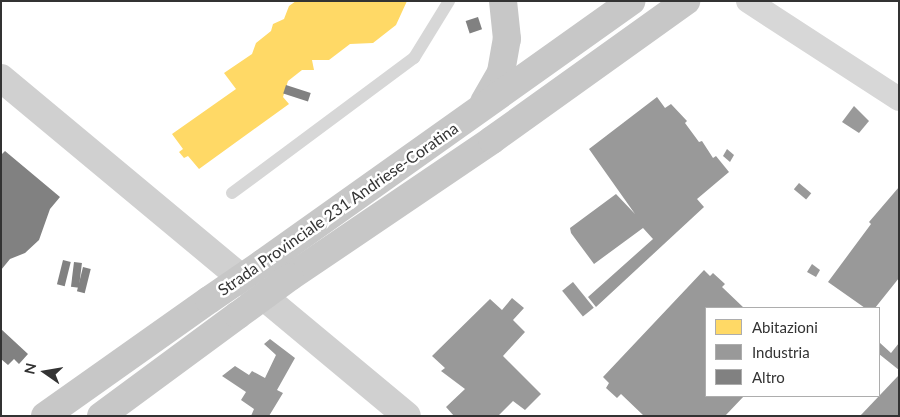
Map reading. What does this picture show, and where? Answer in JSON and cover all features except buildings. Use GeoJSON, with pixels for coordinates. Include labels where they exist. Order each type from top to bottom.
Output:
{"type":"FeatureCollection","features":[{"type":"Feature","properties":{"kind":"highway"},"geometry":{"type":"LineString","coordinates":[[479,110],[502,72],[507,39],[504,1]]}},
{"type":"Feature","properties":{"kind":"highway","name":"Strada Provinciale 231 Andriese-Coratina"},"geometry":{"type":"LineString","coordinates":[[45,416],[631,1]]}},
{"type":"Feature","properties":{"kind":"highway","name":"Strada Provinciale 231 Andriese-Coratina"},"geometry":{"type":"LineString","coordinates":[[101,416],[290,277],[492,140],[686,1]]}},
{"type":"Feature","properties":{"kind":"main road"},"geometry":{"type":"LineString","coordinates":[[1,78],[406,416]]}},
{"type":"Feature","properties":{"kind":"street"},"geometry":{"type":"LineString","coordinates":[[748,1],[899,99]]}},
{"type":"Feature","properties":{"kind":"lane"},"geometry":{"type":"LineString","coordinates":[[232,193],[414,58],[449,1]]}}]}
